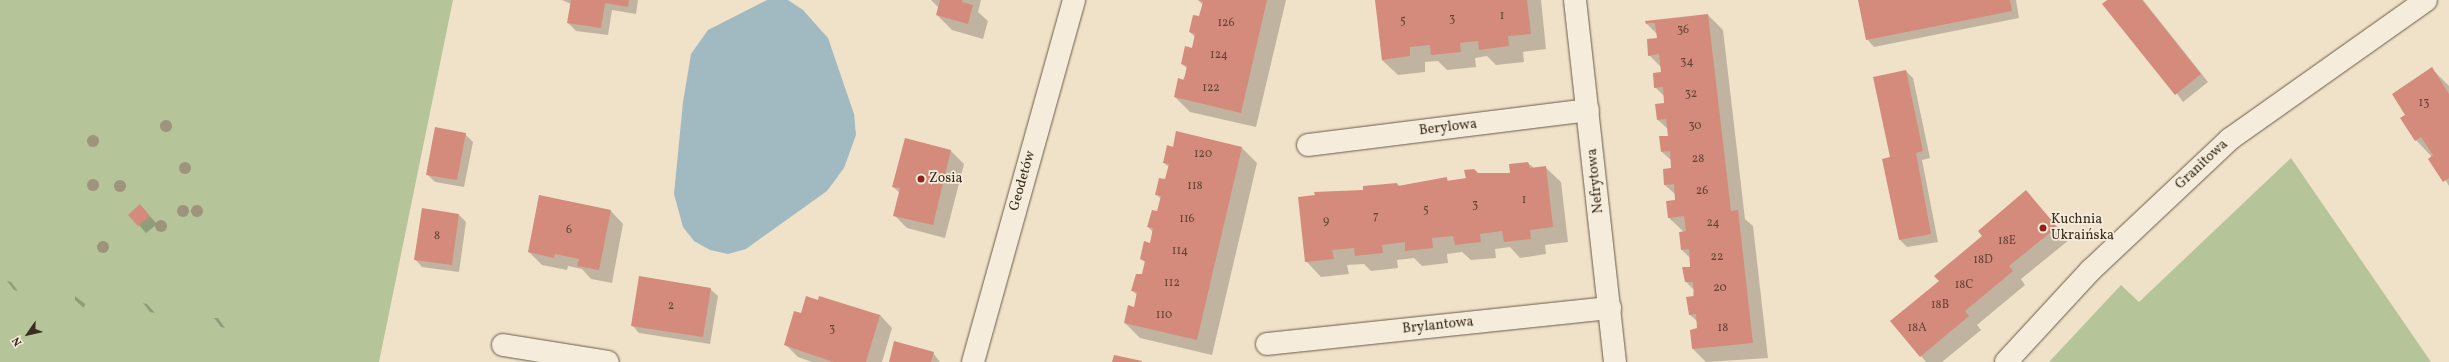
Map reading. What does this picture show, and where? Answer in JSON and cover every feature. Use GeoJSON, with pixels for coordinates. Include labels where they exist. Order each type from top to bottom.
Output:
{"type":"FeatureCollection","features":[{"type":"Feature","properties":{"kind":"street","name":"Geodetów"},"geometry":{"type":"LineString","coordinates":[[973,362],[1074,0]]}},
{"type":"Feature","properties":{"kind":"street","name":"Nefrytowa"},"geometry":{"type":"LineString","coordinates":[[1575,0],[1615,362]]}},
{"type":"Feature","properties":{"kind":"street","name":"Granitowa"},"geometry":{"type":"LineString","coordinates":[[2006,362],[2091,270],[2230,138],[2426,0]]}},
{"type":"Feature","properties":{"kind":"street","name":"Berylowa"},"geometry":{"type":"LineString","coordinates":[[1308,145],[1588,110]]}},
{"type":"Feature","properties":{"kind":"street","name":"Brylantowa"},"geometry":{"type":"LineString","coordinates":[[1267,344],[1610,308]]}},
{"type":"Feature","properties":{"kind":"street"},"geometry":{"type":"LineString","coordinates":[[503,345],[608,362]]}},
{"type":"Feature","properties":{"kind":"green space"},"geometry":{"type":"Polygon","coordinates":[[[0,0],[453,0],[379,362],[0,362],[0,0]]]}},
{"type":"Feature","properties":{"kind":"green space"},"geometry":{"type":"Polygon","coordinates":[[[2291,158],[2431,362],[2049,362],[2121,285],[2139,302],[2291,158]]]}},
{"type":"Feature","properties":{"kind":"water"},"geometry":{"type":"Polygon","coordinates":[[[767,0],[788,0],[803,10],[828,38],[854,114],[856,135],[844,168],[827,191],[746,249],[728,254],[710,250],[694,241],[683,227],[674,194],[683,102],[691,54],[708,30],[767,0]]]}},
{"type":"Feature","properties":{"kind":"building"},"geometry":{"type":"Polygon","coordinates":[[[571,0],[629,0],[628,7],[605,3],[601,28],[567,23],[571,0]]]}},
{"type":"Feature","properties":{"kind":"building"},"geometry":{"type":"Polygon","coordinates":[[[940,0],[962,0],[962,2],[973,5],[968,24],[936,15],[940,0]]]}},
{"type":"Feature","properties":{"kind":"building"},"geometry":{"type":"Polygon","coordinates":[[[1198,0],[1267,0],[1241,113],[1174,97],[1178,78],[1184,80],[1187,66],[1181,64],[1185,46],[1192,48],[1195,34],[1189,32],[1193,15],[1199,16],[1203,2],[1198,0]]]}},
{"type":"Feature","properties":{"kind":"building"},"geometry":{"type":"Polygon","coordinates":[[[1375,0],[1527,0],[1531,34],[1508,36],[1509,46],[1479,50],[1478,41],[1460,43],[1461,52],[1431,55],[1430,45],[1410,47],[1410,56],[1382,60],[1375,0]]]}},
{"type":"Feature","properties":{"kind":"building"},"geometry":{"type":"Polygon","coordinates":[[[1858,0],[2010,0],[2012,11],[1866,40],[1858,0]]]}},
{"type":"Feature","properties":{"kind":"building"},"geometry":{"type":"Polygon","coordinates":[[[2107,0],[2142,0],[2201,74],[2175,95],[2102,4],[2107,0]]]}},
{"type":"Feature","properties":{"kind":"building"},"geometry":{"type":"Polygon","coordinates":[[[1708,14],[1731,211],[1738,210],[1753,343],[1692,349],[1690,330],[1697,328],[1696,314],[1689,315],[1686,297],[1694,296],[1693,282],[1685,282],[1682,267],[1690,267],[1689,249],[1681,250],[1679,232],[1686,231],[1684,216],[1668,218],[1666,201],[1675,200],[1674,184],[1664,185],[1663,169],[1671,168],[1670,151],[1661,152],[1659,136],[1668,136],[1666,119],[1657,120],[1655,104],[1664,103],[1663,87],[1654,88],[1653,73],[1661,72],[1659,54],[1648,56],[1647,39],[1657,38],[1655,23],[1646,24],[1645,21],[1708,14]]]}},
{"type":"Feature","properties":{"kind":"building"},"geometry":{"type":"Polygon","coordinates":[[[2432,67],[2449,94],[2449,178],[2443,182],[2428,159],[2433,155],[2421,137],[2415,141],[2400,118],[2405,115],[2392,94],[2432,67]]]}},
{"type":"Feature","properties":{"kind":"building"},"geometry":{"type":"Polygon","coordinates":[[[1906,70],[1923,151],[1916,153],[1931,234],[1899,240],[1882,159],[1890,157],[1873,77],[1906,70]]]}},
{"type":"Feature","properties":{"kind":"building"},"geometry":{"type":"Polygon","coordinates":[[[435,127],[466,133],[457,180],[426,175],[435,127]]]}},
{"type":"Feature","properties":{"kind":"building"},"geometry":{"type":"Polygon","coordinates":[[[1176,131],[1242,147],[1197,340],[1124,323],[1128,305],[1134,307],[1137,292],[1131,291],[1136,274],[1142,274],[1145,261],[1140,259],[1144,241],[1150,243],[1153,228],[1147,227],[1152,210],[1157,211],[1161,196],[1155,195],[1159,178],[1165,179],[1169,164],[1163,163],[1167,145],[1173,147],[1176,131]]]}},
{"type":"Feature","properties":{"kind":"building"},"geometry":{"type":"Polygon","coordinates":[[[905,138],[951,150],[933,225],[893,216],[900,188],[892,187],[905,138]]]}},
{"type":"Feature","properties":{"kind":"building"},"geometry":{"type":"Polygon","coordinates":[[[1528,162],[1530,168],[1546,166],[1553,227],[1530,230],[1531,239],[1504,242],[1502,231],[1480,234],[1481,242],[1455,245],[1453,236],[1432,238],[1433,248],[1405,251],[1405,242],[1382,245],[1383,253],[1355,256],[1354,248],[1332,250],[1334,259],[1305,262],[1298,197],[1315,195],[1314,192],[1363,190],[1363,186],[1397,183],[1398,186],[1447,177],[1447,181],[1466,178],[1464,170],[1474,169],[1478,173],[1510,173],[1509,164],[1528,162]]]}},
{"type":"Feature","properties":{"kind":"building"},"geometry":{"type":"Polygon","coordinates":[[[2026,190],[2057,227],[2009,266],[2013,271],[1965,311],[1969,316],[1920,357],[1890,321],[1939,281],[1934,276],[1982,236],[1978,231],[2026,190]]]}},
{"type":"Feature","properties":{"kind":"building"},"geometry":{"type":"Polygon","coordinates":[[[539,195],[611,210],[599,270],[577,266],[579,259],[555,254],[554,258],[528,252],[539,195]]]}},
{"type":"Feature","properties":{"kind":"building"},"geometry":{"type":"Polygon","coordinates":[[[140,204],[150,216],[138,226],[128,215],[140,204]]]}},
{"type":"Feature","properties":{"kind":"building"},"geometry":{"type":"Polygon","coordinates":[[[422,208],[459,214],[452,265],[414,260],[422,208]]]}},
{"type":"Feature","properties":{"kind":"building"},"geometry":{"type":"Polygon","coordinates":[[[639,276],[711,288],[703,337],[631,326],[639,276]]]}},
{"type":"Feature","properties":{"kind":"building"},"geometry":{"type":"Polygon","coordinates":[[[806,296],[818,300],[819,296],[880,315],[866,362],[833,362],[784,345],[794,311],[801,313],[806,296]]]}},
{"type":"Feature","properties":{"kind":"building"},"geometry":{"type":"Polygon","coordinates":[[[894,341],[934,352],[931,362],[889,362],[894,341]]]}},
{"type":"Feature","properties":{"kind":"building"},"geometry":{"type":"Polygon","coordinates":[[[1114,355],[1142,361],[1142,362],[1112,362],[1114,355]]]}},
{"type":"Feature","properties":{"kind":"place","name":"Zosia"},"geometry":{"type":"Point","coordinates":[921,179]}},
{"type":"Feature","properties":{"kind":"place","name":"Kuchnia Ukraińska"},"geometry":{"type":"Point","coordinates":[2043,228]}}]}
